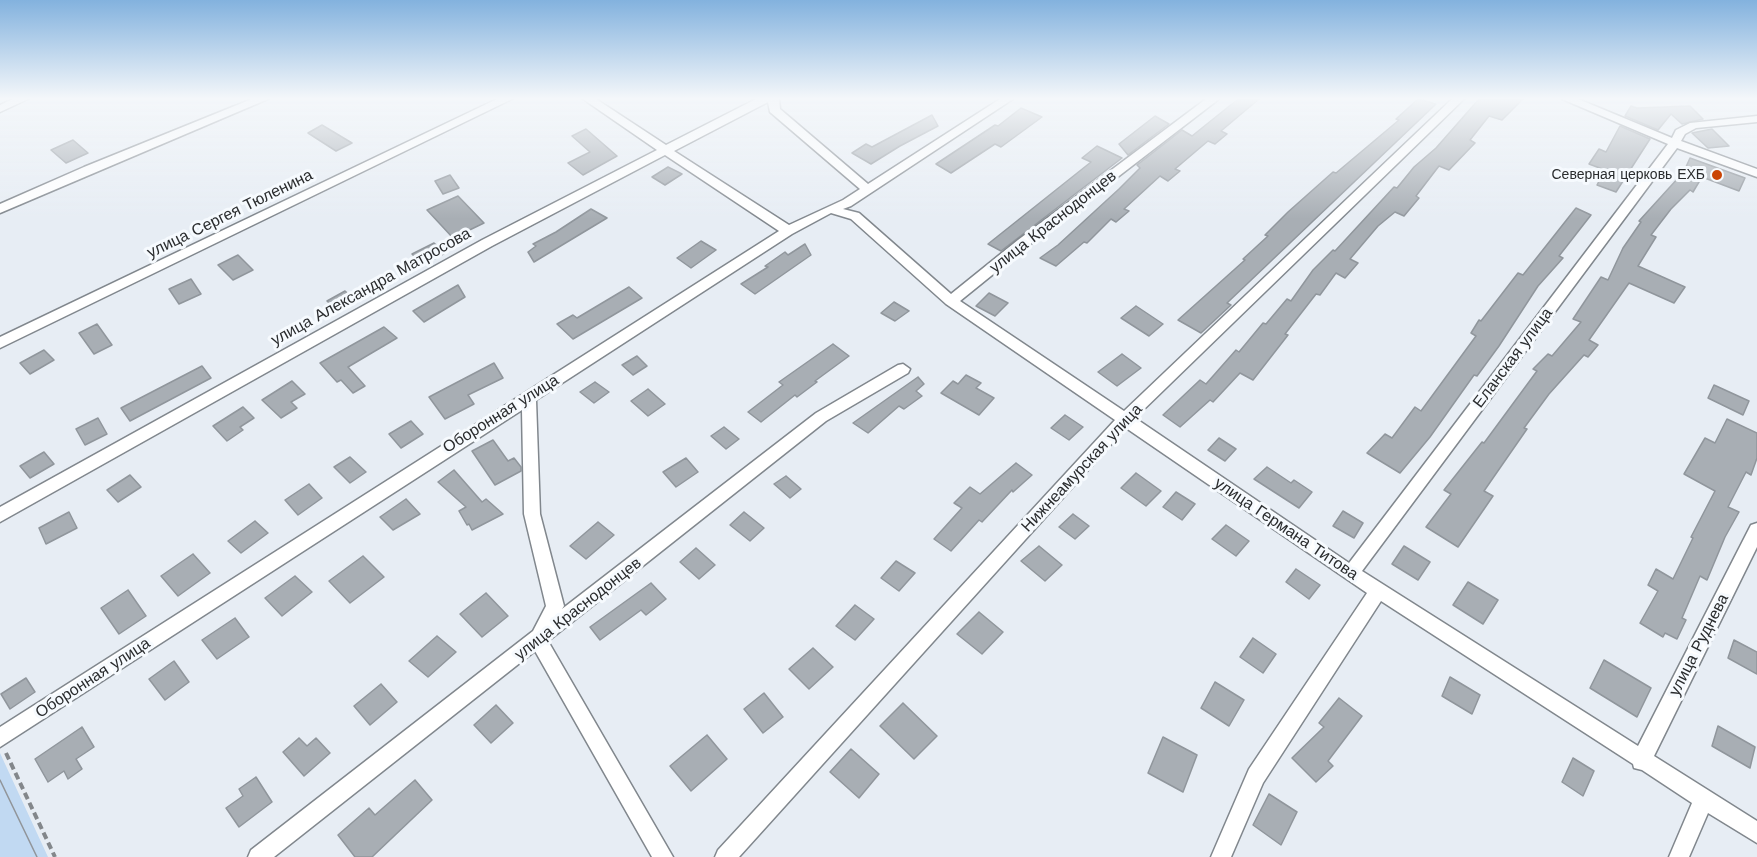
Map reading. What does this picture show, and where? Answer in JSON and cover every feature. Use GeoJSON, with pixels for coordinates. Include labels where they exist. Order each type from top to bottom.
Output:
{"type":"FeatureCollection","features":[{"type":"Feature","properties":{"kind":"street"},"geometry":{"type":"LineString","coordinates":[[0,209],[164,139]]}},
{"type":"Feature","properties":{"kind":"street","name":"улица Сергея Тюленина"},"geometry":{"type":"LineString","coordinates":[[0,343],[424,139]]}},
{"type":"Feature","properties":{"kind":"street"},"geometry":{"type":"LineString","coordinates":[[648,139],[788,231]]}},
{"type":"Feature","properties":{"kind":"street","name":"улица Александра Матросова"},"geometry":{"type":"LineString","coordinates":[[0,515],[487,243],[691,139]]}},
{"type":"Feature","properties":{"kind":"street"},"geometry":{"type":"LineString","coordinates":[[808,139],[866,188]]}},
{"type":"Feature","properties":{"kind":"street","name":"Оборонная улица"},"geometry":{"type":"LineString","coordinates":[[3,745],[529,396],[788,231],[830,209],[847,203],[866,188],[944,139]]}},
{"type":"Feature","properties":{"kind":"street","name":"улица Краснодонцев"},"geometry":{"type":"LineString","coordinates":[[951,302],[1023,243],[1161,139]]}},
{"type":"Feature","properties":{"kind":"street","name":"Нижнеамурская улица"},"geometry":{"type":"LineString","coordinates":[[725,857],[1125,419],[1417,139]]}},
{"type":"Feature","properties":{"kind":"street"},"geometry":{"type":"LineString","coordinates":[[1665,139],[1757,173]]}},
{"type":"Feature","properties":{"kind":"street","name":"Еланская улица"},"geometry":{"type":"LineString","coordinates":[[1351,573],[1677,139]]}},
{"type":"Feature","properties":{"kind":"street","name":"улица Германа Титова"},"geometry":{"type":"LineString","coordinates":[[830,209],[855,216],[951,302],[1351,573],[1757,833]]}},
{"type":"Feature","properties":{"kind":"street","name":"улица Краснодонцев"},"geometry":{"type":"LineString","coordinates":[[258,857],[821,417],[903,369]]}},
{"type":"Feature","properties":{"kind":"street"},"geometry":{"type":"LineString","coordinates":[[529,396],[532,514],[555,606],[538,640],[663,857]]}},
{"type":"Feature","properties":{"kind":"street","name":"улица Руднева"},"geometry":{"type":"LineString","coordinates":[[1641,760],[1757,530]]}},
{"type":"Feature","properties":{"kind":"street"},"geometry":{"type":"LineString","coordinates":[[1221,857],[1256,776],[1378,591]]}},
{"type":"Feature","properties":{"kind":"street"},"geometry":{"type":"LineString","coordinates":[[1679,857],[1703,800]]}},
{"type":"Feature","properties":{"kind":"path"},"geometry":{"type":"LineString","coordinates":[[3,745],[55,857]]}},
{"type":"Feature","properties":{"kind":"shaded area"},"geometry":{"type":"Polygon","coordinates":[[[0,753],[48,857],[0,857],[0,753]]]}},
{"type":"Feature","properties":{"kind":"building"},"geometry":{"type":"Polygon","coordinates":[[[317,139],[345,139],[352,143],[336,151],[317,139]]]}},
{"type":"Feature","properties":{"kind":"building"},"geometry":{"type":"Polygon","coordinates":[[[575,139],[597,139],[617,156],[583,175],[568,163],[590,152],[575,139]]]}},
{"type":"Feature","properties":{"kind":"building"},"geometry":{"type":"Polygon","coordinates":[[[887,139],[913,139],[871,164],[852,153],[866,144],[872,147],[887,139]]]}},
{"type":"Feature","properties":{"kind":"building"},"geometry":{"type":"Polygon","coordinates":[[[974,139],[1012,139],[1001,147],[995,144],[951,173],[936,164],[974,139]]]}},
{"type":"Feature","properties":{"kind":"building"},"geometry":{"type":"Polygon","coordinates":[[[1125,139],[1149,139],[1128,155],[1119,144],[1125,139]]]}},
{"type":"Feature","properties":{"kind":"building"},"geometry":{"type":"Polygon","coordinates":[[[1170,139],[1221,139],[1215,144],[1208,141],[1175,169],[1180,171],[1168,181],[1160,176],[1124,209],[1129,211],[1116,222],[1111,219],[1087,243],[1084,242],[1056,266],[1040,258],[1058,245],[1119,189],[1140,168],[1137,165],[1170,139]]]}},
{"type":"Feature","properties":{"kind":"building"},"geometry":{"type":"Polygon","coordinates":[[[1376,139],[1399,139],[1227,303],[1231,305],[1201,333],[1178,320],[1245,260],[1243,259],[1268,236],[1265,235],[1288,212],[1333,172],[1336,173],[1376,139]]]}},
{"type":"Feature","properties":{"kind":"building"},"geometry":{"type":"Polygon","coordinates":[[[1444,139],[1471,139],[1475,143],[1449,170],[1439,166],[1416,196],[1419,198],[1404,216],[1395,212],[1378,226],[1350,259],[1358,263],[1345,278],[1336,273],[1320,295],[1316,294],[1253,380],[1240,373],[1213,402],[1210,400],[1180,427],[1163,415],[1200,380],[1206,384],[1236,350],[1239,352],[1287,299],[1291,301],[1313,270],[1333,250],[1335,251],[1394,187],[1397,188],[1414,167],[1444,139]]]}},
{"type":"Feature","properties":{"kind":"building"},"geometry":{"type":"Polygon","coordinates":[[[1613,139],[1650,139],[1616,192],[1597,185],[1605,170],[1589,164],[1599,149],[1606,152],[1613,139]]]}},
{"type":"Feature","properties":{"kind":"building"},"geometry":{"type":"Polygon","coordinates":[[[1698,139],[1722,139],[1729,146],[1708,148],[1698,139]]]}},
{"type":"Feature","properties":{"kind":"building"},"geometry":{"type":"Polygon","coordinates":[[[73,140],[88,153],[66,163],[51,150],[73,140]]]}},
{"type":"Feature","properties":{"kind":"building"},"geometry":{"type":"Polygon","coordinates":[[[1097,146],[1122,158],[1001,251],[988,244],[1091,162],[1082,158],[1097,146]]]}},
{"type":"Feature","properties":{"kind":"building"},"geometry":{"type":"Polygon","coordinates":[[[1690,158],[1745,178],[1739,191],[1702,177],[1693,192],[1690,190],[1671,209],[1651,235],[1656,237],[1638,266],[1685,287],[1674,303],[1629,283],[1589,340],[1598,345],[1588,357],[1584,355],[1549,394],[1524,428],[1527,429],[1484,491],[1493,496],[1458,547],[1426,527],[1451,494],[1444,490],[1482,442],[1484,443],[1537,371],[1533,369],[1548,354],[1552,356],[1581,322],[1573,319],[1601,277],[1608,280],[1623,248],[1641,222],[1639,221],[1679,177],[1681,178],[1690,158]]]}},
{"type":"Feature","properties":{"kind":"building"},"geometry":{"type":"Polygon","coordinates":[[[668,167],[682,174],[665,185],[652,177],[668,167]]]}},
{"type":"Feature","properties":{"kind":"building"},"geometry":{"type":"Polygon","coordinates":[[[450,175],[459,188],[443,194],[435,181],[450,175]]]}},
{"type":"Feature","properties":{"kind":"building"},"geometry":{"type":"Polygon","coordinates":[[[458,196],[484,223],[453,238],[427,210],[458,196]]]}},
{"type":"Feature","properties":{"kind":"building"},"geometry":{"type":"Polygon","coordinates":[[[1576,208],[1591,215],[1559,256],[1563,258],[1538,286],[1477,376],[1474,375],[1430,437],[1400,473],[1367,453],[1385,434],[1392,438],[1415,407],[1421,411],[1476,336],[1471,333],[1479,320],[1481,321],[1518,273],[1523,275],[1576,208]]]}},
{"type":"Feature","properties":{"kind":"building"},"geometry":{"type":"Polygon","coordinates":[[[591,209],[607,218],[534,262],[528,252],[536,246],[533,244],[591,209]]]}},
{"type":"Feature","properties":{"kind":"building"},"geometry":{"type":"Polygon","coordinates":[[[701,241],[716,250],[691,268],[677,258],[701,241]]]}},
{"type":"Feature","properties":{"kind":"building"},"geometry":{"type":"Polygon","coordinates":[[[434,243],[445,253],[423,265],[412,254],[434,243]]]}},
{"type":"Feature","properties":{"kind":"building"},"geometry":{"type":"Polygon","coordinates":[[[805,244],[811,255],[755,294],[741,284],[768,267],[765,266],[785,252],[788,255],[805,244]]]}},
{"type":"Feature","properties":{"kind":"building"},"geometry":{"type":"Polygon","coordinates":[[[238,255],[253,270],[233,280],[218,265],[238,255]]]}},
{"type":"Feature","properties":{"kind":"building"},"geometry":{"type":"Polygon","coordinates":[[[191,279],[201,294],[179,304],[169,289],[191,279]]]}},
{"type":"Feature","properties":{"kind":"building"},"geometry":{"type":"Polygon","coordinates":[[[458,285],[465,297],[424,322],[413,311],[458,285]]]}},
{"type":"Feature","properties":{"kind":"building"},"geometry":{"type":"Polygon","coordinates":[[[629,287],[642,298],[573,339],[557,324],[573,315],[577,318],[629,287]]]}},
{"type":"Feature","properties":{"kind":"building"},"geometry":{"type":"Polygon","coordinates":[[[345,291],[356,301],[338,311],[327,301],[345,291]]]}},
{"type":"Feature","properties":{"kind":"building"},"geometry":{"type":"Polygon","coordinates":[[[989,293],[1008,303],[995,316],[976,306],[989,293]]]}},
{"type":"Feature","properties":{"kind":"building"},"geometry":{"type":"Polygon","coordinates":[[[894,302],[909,311],[895,321],[881,313],[894,302]]]}},
{"type":"Feature","properties":{"kind":"building"},"geometry":{"type":"Polygon","coordinates":[[[1136,306],[1163,324],[1149,336],[1121,318],[1136,306]]]}},
{"type":"Feature","properties":{"kind":"building"},"geometry":{"type":"Polygon","coordinates":[[[97,324],[112,345],[94,354],[79,333],[97,324]]]}},
{"type":"Feature","properties":{"kind":"building"},"geometry":{"type":"Polygon","coordinates":[[[384,327],[397,338],[348,367],[365,386],[353,393],[341,380],[337,382],[320,363],[384,327]]]}},
{"type":"Feature","properties":{"kind":"building"},"geometry":{"type":"Polygon","coordinates":[[[833,344],[849,356],[761,422],[748,412],[783,385],[779,382],[833,344]]]}},
{"type":"Feature","properties":{"kind":"building"},"geometry":{"type":"Polygon","coordinates":[[[44,350],[54,360],[30,374],[20,363],[44,350]]]}},
{"type":"Feature","properties":{"kind":"building"},"geometry":{"type":"Polygon","coordinates":[[[1122,354],[1141,368],[1117,386],[1098,372],[1122,354]]]}},
{"type":"Feature","properties":{"kind":"building"},"geometry":{"type":"Polygon","coordinates":[[[637,356],[647,366],[633,375],[622,365],[637,356]]]}},
{"type":"Feature","properties":{"kind":"building"},"geometry":{"type":"Polygon","coordinates":[[[494,363],[503,378],[468,395],[474,404],[445,419],[429,397],[494,363]]]}},
{"type":"Feature","properties":{"kind":"building"},"geometry":{"type":"Polygon","coordinates":[[[202,366],[211,378],[130,421],[121,408],[202,366]]]}},
{"type":"Feature","properties":{"kind":"building"},"geometry":{"type":"Polygon","coordinates":[[[966,375],[981,383],[976,388],[994,398],[979,415],[941,393],[953,381],[958,384],[966,375]]]}},
{"type":"Feature","properties":{"kind":"building"},"geometry":{"type":"Polygon","coordinates":[[[918,377],[924,384],[916,391],[922,396],[904,409],[899,406],[868,433],[853,423],[918,377]]]}},
{"type":"Feature","properties":{"kind":"building"},"geometry":{"type":"Polygon","coordinates":[[[292,381],[305,394],[291,402],[297,408],[281,418],[262,400],[292,381]]]}},
{"type":"Feature","properties":{"kind":"building"},"geometry":{"type":"Polygon","coordinates":[[[595,382],[609,392],[594,403],[580,392],[595,382]]]}},
{"type":"Feature","properties":{"kind":"building"},"geometry":{"type":"Polygon","coordinates":[[[1714,385],[1749,401],[1743,415],[1708,398],[1714,385]]]}},
{"type":"Feature","properties":{"kind":"building"},"geometry":{"type":"Polygon","coordinates":[[[648,389],[665,404],[648,416],[631,401],[648,389]]]}},
{"type":"Feature","properties":{"kind":"building"},"geometry":{"type":"Polygon","coordinates":[[[243,407],[254,418],[240,427],[243,430],[227,441],[213,426],[243,407]]]}},
{"type":"Feature","properties":{"kind":"building"},"geometry":{"type":"Polygon","coordinates":[[[1065,415],[1083,427],[1069,440],[1051,428],[1065,415]]]}},
{"type":"Feature","properties":{"kind":"building"},"geometry":{"type":"Polygon","coordinates":[[[98,418],[107,434],[85,445],[76,429],[98,418]]]}},
{"type":"Feature","properties":{"kind":"building"},"geometry":{"type":"Polygon","coordinates":[[[1727,419],[1757,433],[1757,458],[1751,475],[1746,472],[1728,507],[1739,512],[1725,537],[1707,580],[1700,576],[1682,618],[1686,620],[1677,639],[1665,633],[1663,637],[1640,623],[1658,591],[1648,585],[1656,569],[1673,579],[1693,538],[1691,537],[1715,491],[1684,474],[1705,438],[1715,443],[1727,419]]]}},
{"type":"Feature","properties":{"kind":"building"},"geometry":{"type":"Polygon","coordinates":[[[411,421],[423,434],[401,448],[389,434],[411,421]]]}},
{"type":"Feature","properties":{"kind":"building"},"geometry":{"type":"Polygon","coordinates":[[[724,427],[739,439],[726,449],[711,436],[724,427]]]}},
{"type":"Feature","properties":{"kind":"building"},"geometry":{"type":"Polygon","coordinates":[[[1219,438],[1236,449],[1225,461],[1208,450],[1219,438]]]}},
{"type":"Feature","properties":{"kind":"building"},"geometry":{"type":"Polygon","coordinates":[[[493,440],[508,461],[514,458],[521,467],[521,471],[495,485],[472,451],[493,440]]]}},
{"type":"Feature","properties":{"kind":"building"},"geometry":{"type":"Polygon","coordinates":[[[44,452],[54,464],[30,478],[20,466],[44,452]]]}},
{"type":"Feature","properties":{"kind":"building"},"geometry":{"type":"Polygon","coordinates":[[[350,457],[366,472],[350,483],[334,467],[350,457]]]}},
{"type":"Feature","properties":{"kind":"building"},"geometry":{"type":"Polygon","coordinates":[[[686,458],[698,472],[676,487],[663,472],[686,458]]]}},
{"type":"Feature","properties":{"kind":"building"},"geometry":{"type":"Polygon","coordinates":[[[1016,463],[1032,475],[1013,492],[1012,490],[982,522],[979,520],[951,551],[934,539],[962,508],[954,503],[970,487],[980,494],[1016,463]]]}},
{"type":"Feature","properties":{"kind":"building"},"geometry":{"type":"Polygon","coordinates":[[[1267,467],[1291,483],[1294,480],[1312,492],[1299,508],[1254,479],[1267,467]]]}},
{"type":"Feature","properties":{"kind":"building"},"geometry":{"type":"Polygon","coordinates":[[[454,470],[482,502],[486,499],[503,514],[472,530],[459,511],[466,507],[438,482],[454,470]]]}},
{"type":"Feature","properties":{"kind":"building"},"geometry":{"type":"Polygon","coordinates":[[[1136,473],[1161,491],[1146,506],[1121,488],[1136,473]]]}},
{"type":"Feature","properties":{"kind":"building"},"geometry":{"type":"Polygon","coordinates":[[[130,475],[141,487],[118,502],[107,490],[130,475]]]}},
{"type":"Feature","properties":{"kind":"building"},"geometry":{"type":"Polygon","coordinates":[[[786,476],[801,489],[790,498],[774,484],[786,476]]]}},
{"type":"Feature","properties":{"kind":"building"},"geometry":{"type":"Polygon","coordinates":[[[309,484],[322,498],[298,515],[285,500],[309,484]]]}},
{"type":"Feature","properties":{"kind":"building"},"geometry":{"type":"Polygon","coordinates":[[[1176,492],[1195,504],[1182,520],[1163,507],[1176,492]]]}},
{"type":"Feature","properties":{"kind":"building"},"geometry":{"type":"Polygon","coordinates":[[[406,499],[420,514],[393,530],[380,517],[406,499]]]}},
{"type":"Feature","properties":{"kind":"building"},"geometry":{"type":"Polygon","coordinates":[[[1343,511],[1363,523],[1354,538],[1333,526],[1343,511]]]}},
{"type":"Feature","properties":{"kind":"building"},"geometry":{"type":"Polygon","coordinates":[[[69,512],[77,528],[46,544],[39,528],[69,512]]]}},
{"type":"Feature","properties":{"kind":"building"},"geometry":{"type":"Polygon","coordinates":[[[744,512],[764,528],[750,541],[730,525],[744,512]]]}},
{"type":"Feature","properties":{"kind":"building"},"geometry":{"type":"Polygon","coordinates":[[[1073,514],[1089,526],[1075,539],[1059,527],[1073,514]]]}},
{"type":"Feature","properties":{"kind":"building"},"geometry":{"type":"Polygon","coordinates":[[[255,521],[268,533],[241,553],[228,541],[255,521]]]}},
{"type":"Feature","properties":{"kind":"building"},"geometry":{"type":"Polygon","coordinates":[[[598,522],[614,535],[586,559],[570,546],[598,522]]]}},
{"type":"Feature","properties":{"kind":"building"},"geometry":{"type":"Polygon","coordinates":[[[1226,525],[1249,541],[1236,556],[1212,539],[1226,525]]]}},
{"type":"Feature","properties":{"kind":"building"},"geometry":{"type":"Polygon","coordinates":[[[1039,546],[1062,565],[1045,581],[1021,561],[1039,546]]]}},
{"type":"Feature","properties":{"kind":"building"},"geometry":{"type":"Polygon","coordinates":[[[1404,546],[1430,562],[1418,580],[1392,564],[1404,546]]]}},
{"type":"Feature","properties":{"kind":"building"},"geometry":{"type":"Polygon","coordinates":[[[696,548],[715,565],[699,579],[680,562],[696,548]]]}},
{"type":"Feature","properties":{"kind":"building"},"geometry":{"type":"Polygon","coordinates":[[[193,554],[210,573],[178,596],[161,576],[193,554]]]}},
{"type":"Feature","properties":{"kind":"building"},"geometry":{"type":"Polygon","coordinates":[[[363,556],[384,577],[350,603],[329,581],[363,556]]]}},
{"type":"Feature","properties":{"kind":"building"},"geometry":{"type":"Polygon","coordinates":[[[896,561],[915,573],[899,591],[881,578],[896,561]]]}},
{"type":"Feature","properties":{"kind":"building"},"geometry":{"type":"Polygon","coordinates":[[[1296,569],[1320,585],[1309,599],[1286,582],[1296,569]]]}},
{"type":"Feature","properties":{"kind":"building"},"geometry":{"type":"Polygon","coordinates":[[[295,576],[312,592],[282,616],[265,598],[295,576]]]}},
{"type":"Feature","properties":{"kind":"building"},"geometry":{"type":"Polygon","coordinates":[[[1468,582],[1498,600],[1483,624],[1453,605],[1468,582]]]}},
{"type":"Feature","properties":{"kind":"building"},"geometry":{"type":"Polygon","coordinates":[[[651,583],[666,599],[646,615],[641,610],[600,640],[590,627],[651,583]]]}},
{"type":"Feature","properties":{"kind":"building"},"geometry":{"type":"Polygon","coordinates":[[[128,590],[146,616],[119,634],[101,608],[128,590]]]}},
{"type":"Feature","properties":{"kind":"building"},"geometry":{"type":"Polygon","coordinates":[[[486,593],[508,616],[482,637],[460,614],[486,593]]]}},
{"type":"Feature","properties":{"kind":"building"},"geometry":{"type":"Polygon","coordinates":[[[855,605],[874,619],[855,640],[836,626],[855,605]]]}},
{"type":"Feature","properties":{"kind":"building"},"geometry":{"type":"Polygon","coordinates":[[[979,612],[1003,632],[982,654],[957,634],[979,612]]]}},
{"type":"Feature","properties":{"kind":"building"},"geometry":{"type":"Polygon","coordinates":[[[235,618],[249,637],[217,659],[202,640],[235,618]]]}},
{"type":"Feature","properties":{"kind":"building"},"geometry":{"type":"Polygon","coordinates":[[[437,636],[456,652],[428,677],[409,661],[437,636]]]}},
{"type":"Feature","properties":{"kind":"building"},"geometry":{"type":"Polygon","coordinates":[[[1253,638],[1276,654],[1263,673],[1240,657],[1253,638]]]}},
{"type":"Feature","properties":{"kind":"building"},"geometry":{"type":"Polygon","coordinates":[[[1734,640],[1757,652],[1757,674],[1728,658],[1734,640]]]}},
{"type":"Feature","properties":{"kind":"building"},"geometry":{"type":"Polygon","coordinates":[[[813,648],[833,667],[809,689],[789,669],[813,648]]]}},
{"type":"Feature","properties":{"kind":"building"},"geometry":{"type":"Polygon","coordinates":[[[1604,660],[1651,688],[1637,717],[1590,688],[1604,660]]]}},
{"type":"Feature","properties":{"kind":"building"},"geometry":{"type":"Polygon","coordinates":[[[174,661],[189,682],[165,700],[149,679],[174,661]]]}},
{"type":"Feature","properties":{"kind":"building"},"geometry":{"type":"Polygon","coordinates":[[[1450,677],[1480,695],[1472,714],[1442,696],[1450,677]]]}},
{"type":"Feature","properties":{"kind":"building"},"geometry":{"type":"Polygon","coordinates":[[[26,678],[35,692],[10,709],[1,694],[26,678]]]}},
{"type":"Feature","properties":{"kind":"building"},"geometry":{"type":"Polygon","coordinates":[[[1215,682],[1244,700],[1229,726],[1201,708],[1215,682]]]}},
{"type":"Feature","properties":{"kind":"building"},"geometry":{"type":"Polygon","coordinates":[[[381,684],[397,702],[370,725],[354,706],[381,684]]]}},
{"type":"Feature","properties":{"kind":"building"},"geometry":{"type":"Polygon","coordinates":[[[764,693],[783,717],[763,733],[744,709],[764,693]]]}},
{"type":"Feature","properties":{"kind":"building"},"geometry":{"type":"Polygon","coordinates":[[[1339,698],[1362,716],[1328,761],[1333,766],[1316,782],[1292,758],[1324,727],[1319,723],[1339,698]]]}},
{"type":"Feature","properties":{"kind":"building"},"geometry":{"type":"Polygon","coordinates":[[[903,703],[937,736],[914,759],[880,726],[903,703]]]}},
{"type":"Feature","properties":{"kind":"building"},"geometry":{"type":"Polygon","coordinates":[[[496,705],[513,723],[491,743],[474,725],[496,705]]]}},
{"type":"Feature","properties":{"kind":"building"},"geometry":{"type":"Polygon","coordinates":[[[1718,726],[1755,747],[1750,768],[1712,746],[1718,726]]]}},
{"type":"Feature","properties":{"kind":"building"},"geometry":{"type":"Polygon","coordinates":[[[82,727],[94,747],[76,759],[82,769],[68,779],[64,771],[48,782],[35,759],[82,727]]]}},
{"type":"Feature","properties":{"kind":"building"},"geometry":{"type":"Polygon","coordinates":[[[707,735],[727,759],[691,791],[670,766],[707,735]]]}},
{"type":"Feature","properties":{"kind":"building"},"geometry":{"type":"Polygon","coordinates":[[[1163,737],[1197,755],[1183,792],[1148,773],[1163,737]]]}},
{"type":"Feature","properties":{"kind":"building"},"geometry":{"type":"Polygon","coordinates":[[[299,738],[307,746],[316,738],[330,753],[304,776],[283,752],[299,738]]]}},
{"type":"Feature","properties":{"kind":"building"},"geometry":{"type":"Polygon","coordinates":[[[851,749],[879,774],[859,798],[830,772],[851,749]]]}},
{"type":"Feature","properties":{"kind":"building"},"geometry":{"type":"Polygon","coordinates":[[[1573,758],[1594,771],[1583,796],[1562,782],[1573,758]]]}},
{"type":"Feature","properties":{"kind":"building"},"geometry":{"type":"Polygon","coordinates":[[[256,777],[272,802],[239,827],[226,808],[243,796],[239,789],[256,777]]]}},
{"type":"Feature","properties":{"kind":"building"},"geometry":{"type":"Polygon","coordinates":[[[415,780],[432,800],[372,857],[355,857],[338,835],[369,808],[375,815],[415,780]]]}},
{"type":"Feature","properties":{"kind":"building"},"geometry":{"type":"Polygon","coordinates":[[[1269,794],[1297,812],[1281,845],[1253,825],[1269,794]]]}},
{"type":"Feature","properties":{"kind":"tram line"},"geometry":{"type":"LineString","coordinates":[[0,780],[37,857]]}},
{"type":"Feature","properties":{"kind":"place","name":"Северная церковь ЕХБ"},"geometry":{"type":"Point","coordinates":[1717,175]}}]}
